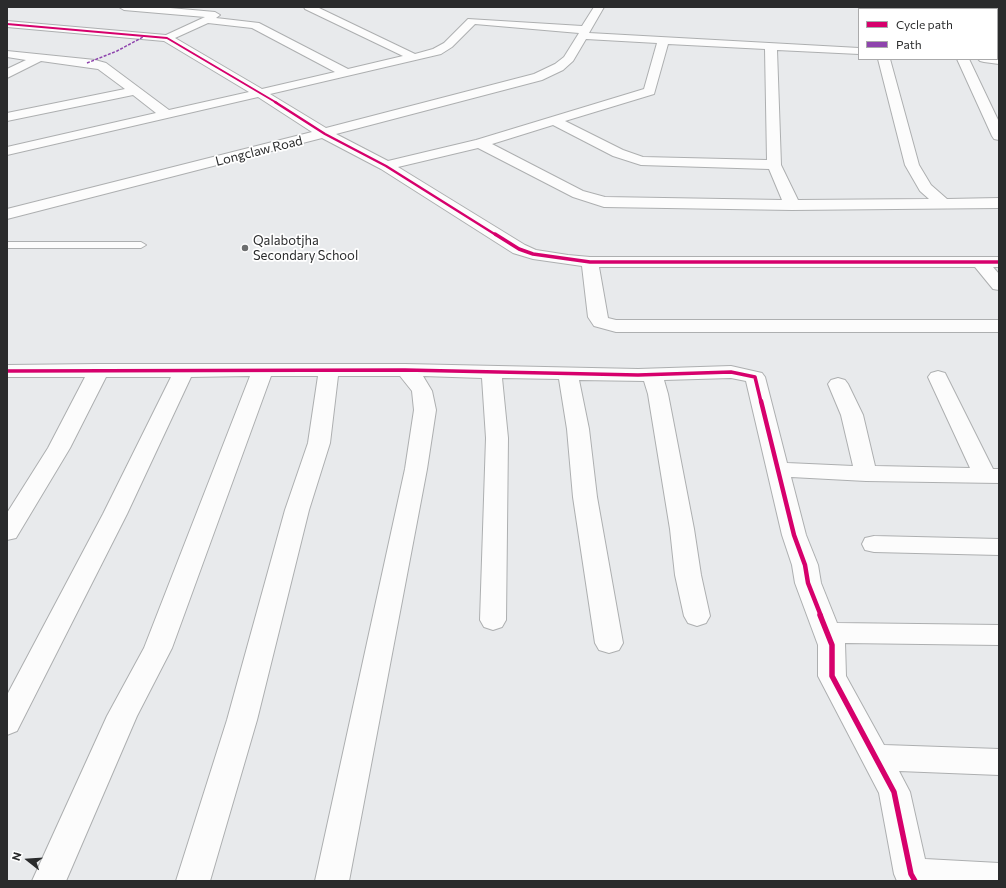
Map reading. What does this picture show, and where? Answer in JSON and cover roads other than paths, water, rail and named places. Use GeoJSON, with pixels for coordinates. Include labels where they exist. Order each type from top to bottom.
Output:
{"type":"FeatureCollection","features":[{"type":"Feature","properties":{"kind":"street"},"geometry":{"type":"LineString","coordinates":[[124,7],[254,25],[345,72]]}},
{"type":"Feature","properties":{"kind":"street"},"geometry":{"type":"LineString","coordinates":[[309,7],[415,58]]}},
{"type":"Feature","properties":{"kind":"street","name":"Longclaw Road"},"geometry":{"type":"LineString","coordinates":[[7,214],[325,134],[538,77],[559,68],[569,59],[599,7]]}},
{"type":"Feature","properties":{"kind":"street"},"geometry":{"type":"LineString","coordinates":[[167,38],[225,10]]}},
{"type":"Feature","properties":{"kind":"street"},"geometry":{"type":"LineString","coordinates":[[7,152],[345,72],[415,58],[444,49],[472,21],[663,41],[858,52]]}},
{"type":"Feature","properties":{"kind":"street"},"geometry":{"type":"LineString","coordinates":[[7,24],[167,38],[260,93],[325,134],[386,166],[519,249],[533,254],[590,262],[999,262]]}},
{"type":"Feature","properties":{"kind":"street"},"geometry":{"type":"LineString","coordinates":[[386,166],[480,142],[650,91],[663,41]]}},
{"type":"Feature","properties":{"kind":"street"},"geometry":{"type":"LineString","coordinates":[[771,46],[774,165],[792,205]]}},
{"type":"Feature","properties":{"kind":"street"},"geometry":{"type":"LineString","coordinates":[[7,54],[102,66],[167,115]]}},
{"type":"Feature","properties":{"kind":"street"},"geometry":{"type":"LineString","coordinates":[[7,74],[40,57]]}},
{"type":"Feature","properties":{"kind":"street"},"geometry":{"type":"LineString","coordinates":[[884,60],[912,165],[926,188],[943,203]]}},
{"type":"Feature","properties":{"kind":"street"},"geometry":{"type":"LineString","coordinates":[[963,60],[999,136]]}},
{"type":"Feature","properties":{"kind":"street"},"geometry":{"type":"LineString","coordinates":[[7,117],[134,91]]}},
{"type":"Feature","properties":{"kind":"street"},"geometry":{"type":"LineString","coordinates":[[553,120],[618,153],[640,161],[774,165]]}},
{"type":"Feature","properties":{"kind":"street"},"geometry":{"type":"LineString","coordinates":[[480,142],[578,194],[595,200],[618,203],[792,205],[999,203]]}},
{"type":"Feature","properties":{"kind":"street"},"geometry":{"type":"LineString","coordinates":[[590,262],[597,317],[601,322],[616,326],[999,326]]}},
{"type":"Feature","properties":{"kind":"street"},"geometry":{"type":"LineString","coordinates":[[980,262],[999,285]]}},
{"type":"Feature","properties":{"kind":"street"},"geometry":{"type":"LineString","coordinates":[[7,532],[59,448],[99,370]]}},
{"type":"Feature","properties":{"kind":"street"},"geometry":{"type":"LineString","coordinates":[[49,881],[122,716],[158,648],[263,370]]}},
{"type":"Feature","properties":{"kind":"street"},"geometry":{"type":"LineString","coordinates":[[193,881],[242,720],[297,510],[319,443],[329,370]]}},
{"type":"Feature","properties":{"kind":"street"},"geometry":{"type":"LineString","coordinates":[[332,881],[416,469],[425,410],[422,391],[416,381],[405,370]]}},
{"type":"Feature","properties":{"kind":"street"},"geometry":{"type":"LineString","coordinates":[[7,371],[405,370],[653,375],[731,372],[755,377],[779,468],[794,535],[805,565],[808,582],[832,645],[832,676],[894,792],[913,877],[999,879]]}},
{"type":"Feature","properties":{"kind":"street"},"geometry":{"type":"LineString","coordinates":[[7,723],[115,514],[184,371]]}},
{"type":"Feature","properties":{"kind":"street"},"geometry":{"type":"LineString","coordinates":[[492,372],[497,438],[493,620]]}},
{"type":"Feature","properties":{"kind":"street"},"geometry":{"type":"LineString","coordinates":[[568,373],[578,429],[585,498],[609,643]]}},
{"type":"Feature","properties":{"kind":"street"},"geometry":{"type":"LineString","coordinates":[[653,375],[654,384],[658,394],[682,529],[688,575],[697,616]]}},
{"type":"Feature","properties":{"kind":"street"},"geometry":{"type":"LineString","coordinates":[[779,468],[866,474],[992,476],[938,378]]}},
{"type":"Feature","properties":{"kind":"street"},"geometry":{"type":"LineString","coordinates":[[838,384],[852,415],[866,474]]}},
{"type":"Feature","properties":{"kind":"street"},"geometry":{"type":"LineString","coordinates":[[874,544],[999,547]]}},
{"type":"Feature","properties":{"kind":"street"},"geometry":{"type":"LineString","coordinates":[[827,633],[999,635]]}},
{"type":"Feature","properties":{"kind":"street"},"geometry":{"type":"LineString","coordinates":[[876,757],[999,762]]}},
{"type":"Feature","properties":{"kind":"lane"},"geometry":{"type":"LineString","coordinates":[[7,246],[141,245]]}},
{"type":"Feature","properties":{"kind":"place","name":"Qalabotjha Secondary School"},"geometry":{"type":"Point","coordinates":[245,248]}}]}
